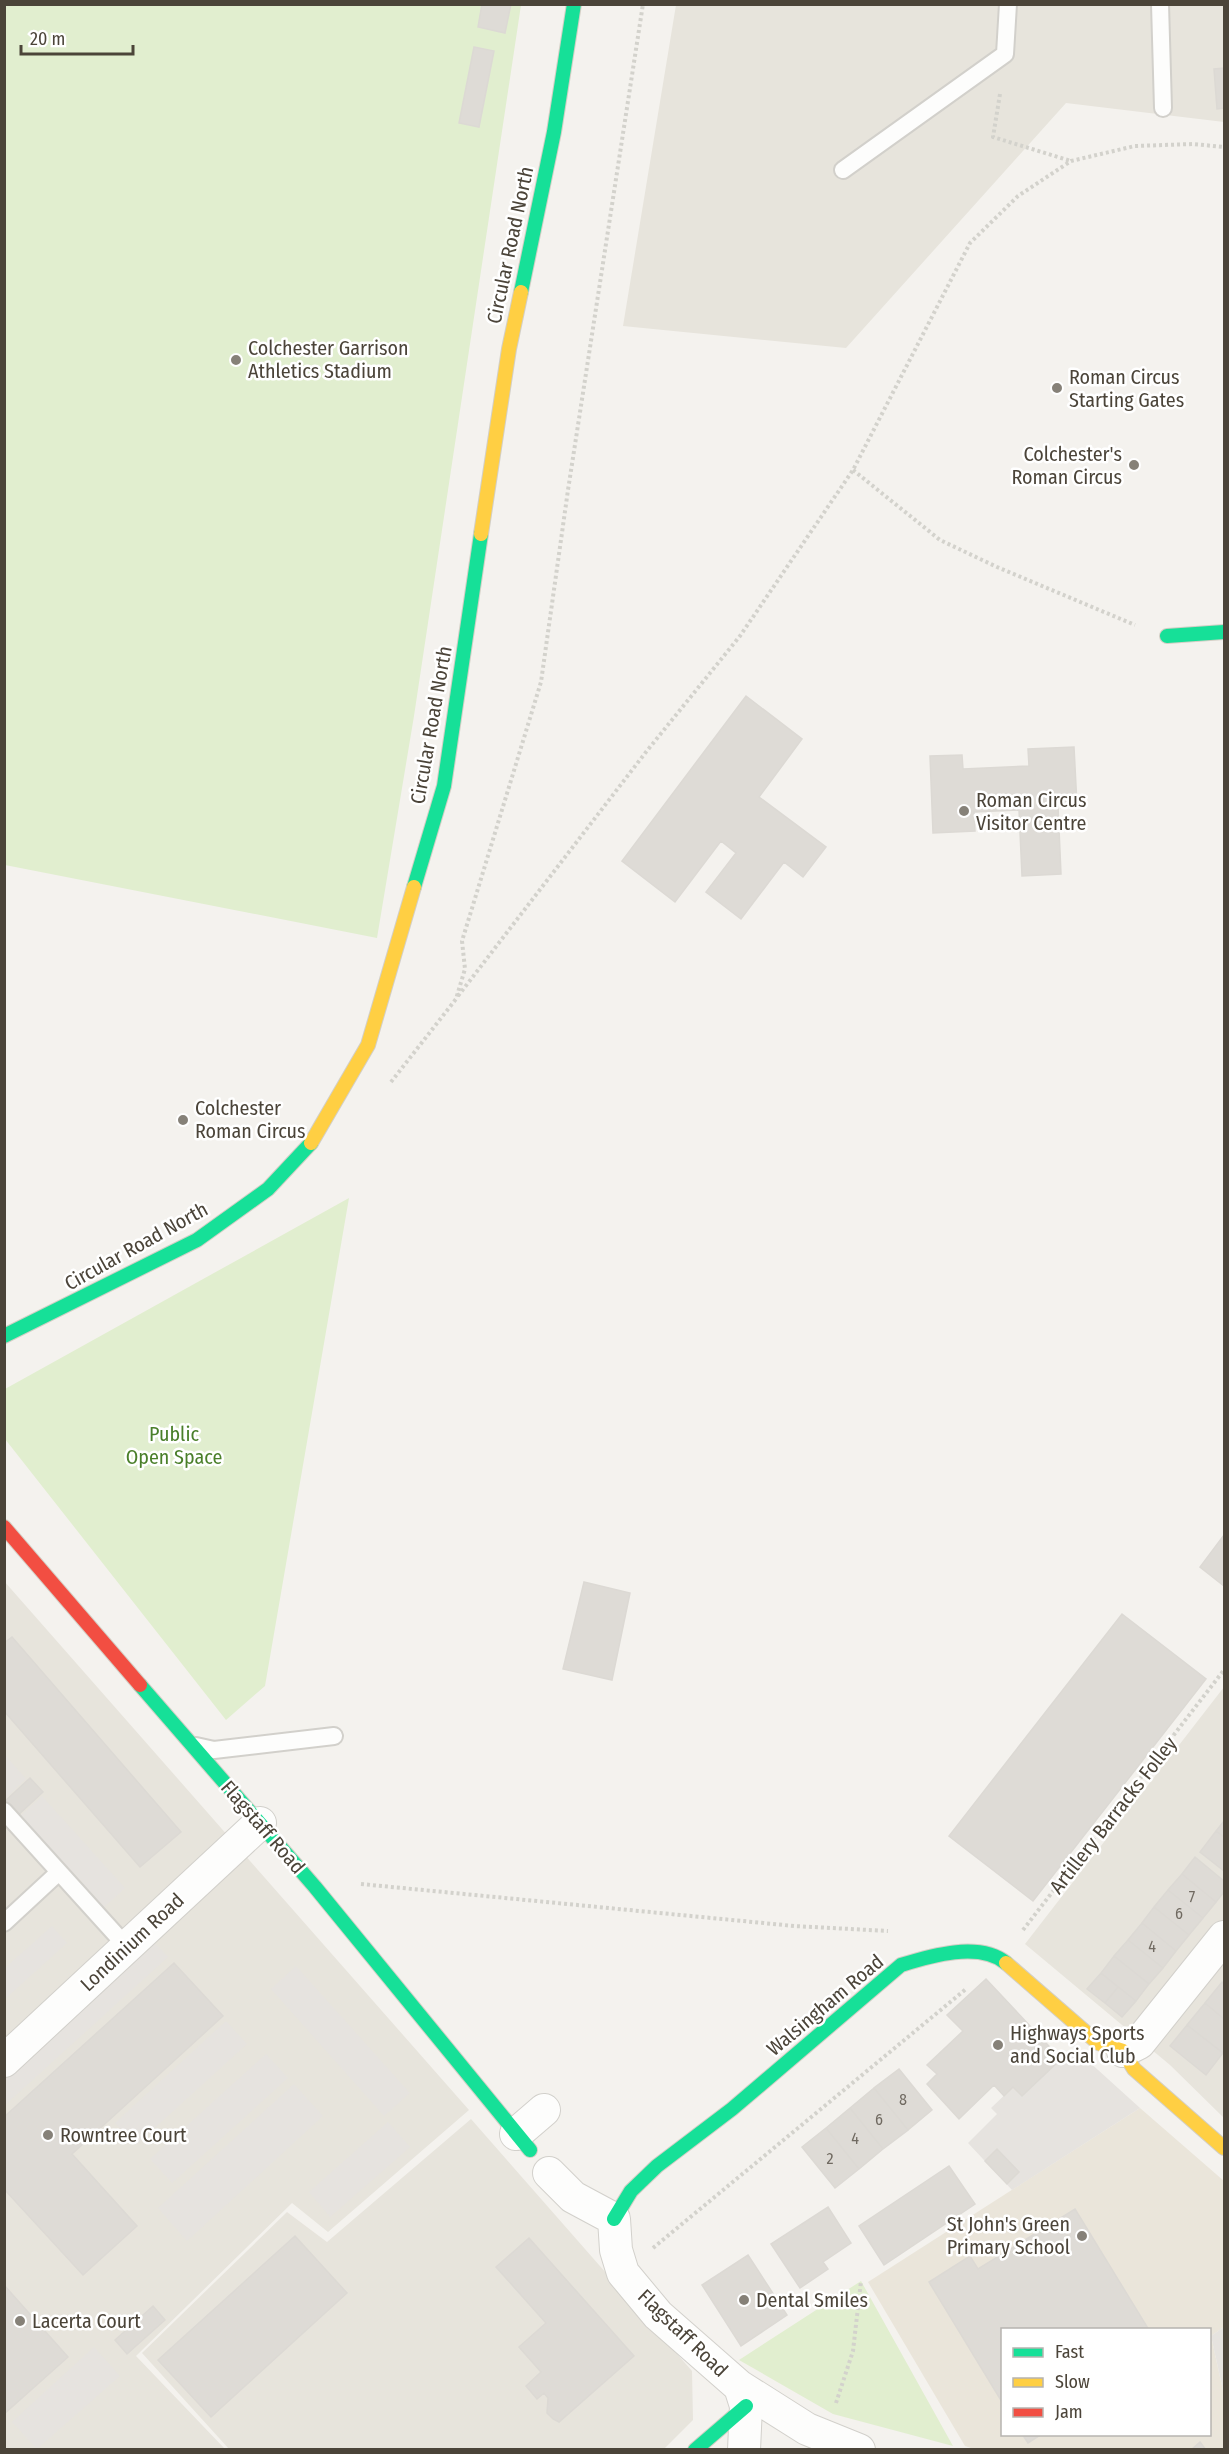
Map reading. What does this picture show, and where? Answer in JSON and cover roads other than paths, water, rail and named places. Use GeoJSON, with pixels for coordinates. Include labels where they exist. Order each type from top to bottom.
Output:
{"type":"FeatureCollection","features":[{"type":"Feature","properties":{"kind":"street","name":"Circular Road North"},"geometry":{"type":"LineString","coordinates":[[4,1336],[197,1240],[268,1189],[309,1146],[368,1045],[444,786],[508,349],[554,132],[574,4]]}},
{"type":"Feature","properties":{"kind":"street"},"geometry":{"type":"LineString","coordinates":[[1167,636],[1224,632]]}},
{"type":"Feature","properties":{"kind":"street","name":"Flagstaff Road"},"geometry":{"type":"LineString","coordinates":[[4,1527],[315,1887],[531,2152],[573,2197],[614,2219],[616,2250],[623,2273],[658,2315],[743,2396],[807,2429],[859,2450]]}},
{"type":"Feature","properties":{"kind":"street","name":"Londinium Road"},"geometry":{"type":"LineString","coordinates":[[4,2061],[260,1823]]}},
{"type":"Feature","properties":{"kind":"street"},"geometry":{"type":"LineString","coordinates":[[1224,1937],[1139,2043],[1123,2051],[1134,2069],[1224,2148]]}},
{"type":"Feature","properties":{"kind":"street","name":"Walsingham Road"},"geometry":{"type":"LineString","coordinates":[[614,2219],[631,2191],[657,2166],[732,2109],[902,1965],[935,1955],[968,1951],[1001,1959],[1044,1993],[1098,2043],[1123,2051]]}},
{"type":"Feature","properties":{"kind":"street"},"geometry":{"type":"LineString","coordinates":[[531,2152],[544,2110]]}},
{"type":"Feature","properties":{"kind":"street"},"geometry":{"type":"LineString","coordinates":[[695,2450],[743,2396]]}},
{"type":"Feature","properties":{"kind":"street"},"geometry":{"type":"LineString","coordinates":[[743,2396],[744,2450]]}},
{"type":"Feature","properties":{"kind":"lane"},"geometry":{"type":"LineString","coordinates":[[843,170],[1005,54],[1008,4]]}},
{"type":"Feature","properties":{"kind":"lane"},"geometry":{"type":"LineString","coordinates":[[1160,4],[1162,108]]}},
{"type":"Feature","properties":{"kind":"lane"},"geometry":{"type":"LineString","coordinates":[[192,1745],[214,1750],[334,1736]]}},
{"type":"Feature","properties":{"kind":"lane"},"geometry":{"type":"LineString","coordinates":[[5,1811],[127,1947]]}},
{"type":"Feature","properties":{"kind":"lane"},"geometry":{"type":"LineString","coordinates":[[4,1923],[59,1872]]}},
{"type":"Feature","properties":{"kind":"place","name":"Colchester Garrison Athletics Stadium"},"geometry":{"type":"Point","coordinates":[236,360]}},
{"type":"Feature","properties":{"kind":"place","name":"Roman Circus Starting Gates"},"geometry":{"type":"Point","coordinates":[1057,388]}},
{"type":"Feature","properties":{"kind":"place","name":"Colchester's Roman Circus"},"geometry":{"type":"Point","coordinates":[1134,465]}},
{"type":"Feature","properties":{"kind":"place","name":"Roman Circus Visitor Centre"},"geometry":{"type":"Point","coordinates":[964,811]}},
{"type":"Feature","properties":{"kind":"place","name":"Colchester Roman Circus"},"geometry":{"type":"Point","coordinates":[183,1120]}},
{"type":"Feature","properties":{"kind":"place","name":"Highways Sports and Social Club"},"geometry":{"type":"Point","coordinates":[998,2045]}},
{"type":"Feature","properties":{"kind":"place","name":"Rowntree Court"},"geometry":{"type":"Point","coordinates":[48,2135]}},
{"type":"Feature","properties":{"kind":"place","name":"St John's Green Primary School"},"geometry":{"type":"Point","coordinates":[1082,2236]}},
{"type":"Feature","properties":{"kind":"place","name":"Dental Smiles"},"geometry":{"type":"Point","coordinates":[744,2300]}},
{"type":"Feature","properties":{"kind":"place","name":"Lacerta Court"},"geometry":{"type":"Point","coordinates":[20,2321]}},
{"type":"Feature","properties":{"kind":"park label","name":"Public Open Space"},"geometry":{"type":"Point","coordinates":[174,1446]}}]}
